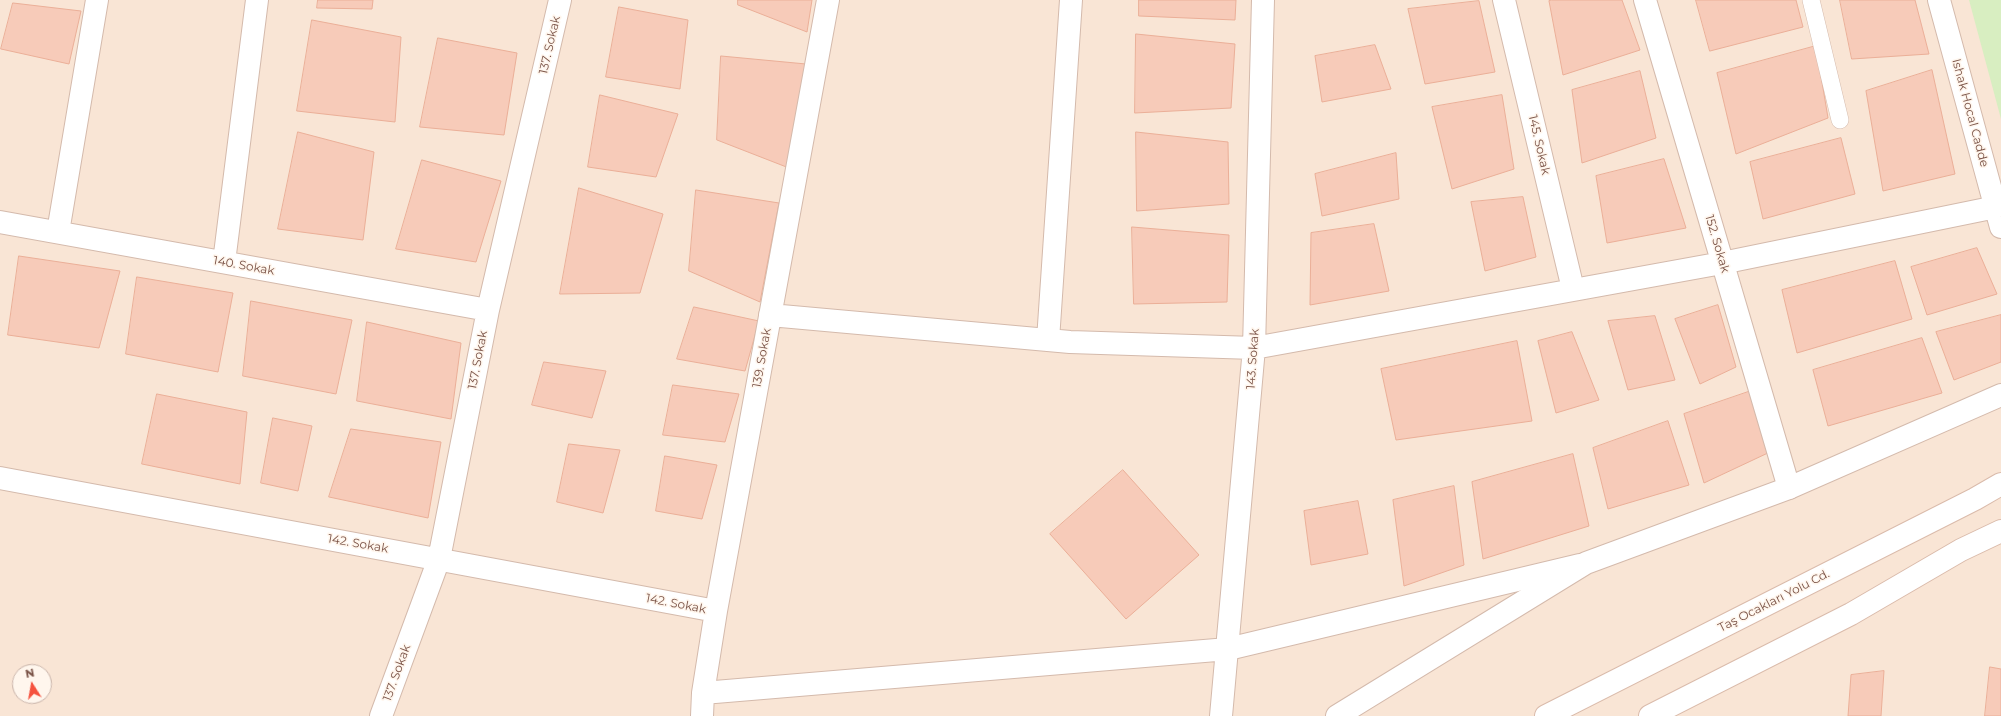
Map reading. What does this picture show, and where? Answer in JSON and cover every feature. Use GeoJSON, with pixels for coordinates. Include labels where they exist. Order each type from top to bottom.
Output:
{"type":"FeatureCollection","features":[{"type":"Feature","properties":{"kind":"street"},"geometry":{"type":"LineString","coordinates":[[58,232],[97,0]]}},
{"type":"Feature","properties":{"kind":"street"},"geometry":{"type":"LineString","coordinates":[[224,262],[257,0]]}},
{"type":"Feature","properties":{"kind":"street","name":"137. Sokak"},"geometry":{"type":"LineString","coordinates":[[381,716],[439,559],[488,310],[560,0]]}},
{"type":"Feature","properties":{"kind":"street","name":"139. Sokak"},"geometry":{"type":"LineString","coordinates":[[702,716],[703,693],[716,611],[828,0]]}},
{"type":"Feature","properties":{"kind":"street"},"geometry":{"type":"LineString","coordinates":[[1048,340],[1071,0]]}},
{"type":"Feature","properties":{"kind":"street","name":"143. Sokak"},"geometry":{"type":"LineString","coordinates":[[1221,716],[1254,348],[1263,0]]}},
{"type":"Feature","properties":{"kind":"street","name":"145. Sokak"},"geometry":{"type":"LineString","coordinates":[[1504,0],[1573,289]]}},
{"type":"Feature","properties":{"kind":"street","name":"152. Sokak"},"geometry":{"type":"LineString","coordinates":[[1645,0],[1788,488]]}},
{"type":"Feature","properties":{"kind":"street","name":"Ishak Hocal Cadde"},"geometry":{"type":"LineString","coordinates":[[1939,0],[1999,217]]}},
{"type":"Feature","properties":{"kind":"street"},"geometry":{"type":"LineString","coordinates":[[770,315],[1048,340],[1254,348],[1722,262],[1999,217]]}},
{"type":"Feature","properties":{"kind":"street","name":"140. Sokak"},"geometry":{"type":"LineString","coordinates":[[0,222],[488,310]]}},
{"type":"Feature","properties":{"kind":"street"},"geometry":{"type":"LineString","coordinates":[[703,693],[1228,649],[1586,564],[1788,488],[2001,395]]}},
{"type":"Feature","properties":{"kind":"street","name":"142. Sokak"},"geometry":{"type":"LineString","coordinates":[[0,478],[716,611]]}},
{"type":"Feature","properties":{"kind":"street","name":"Taş Ocakları Yolu Cd."},"geometry":{"type":"LineString","coordinates":[[1546,716],[1976,499],[2001,484]]}},
{"type":"Feature","properties":{"kind":"street"},"geometry":{"type":"LineString","coordinates":[[1650,716],[1851,614],[1961,550],[2001,531]]}},
{"type":"Feature","properties":{"kind":"street"},"geometry":{"type":"LineString","coordinates":[[1337,716],[1586,564]]}},
{"type":"Feature","properties":{"kind":"lane"},"geometry":{"type":"LineString","coordinates":[[1811,0],[1840,120]]}},
{"type":"Feature","properties":{"kind":"shaded area"},"geometry":{"type":"Polygon","coordinates":[[[0,0],[2001,0],[2001,716],[0,716],[0,0]]]}},
{"type":"Feature","properties":{"kind":"green space"},"geometry":{"type":"Polygon","coordinates":[[[1969,0],[2001,0],[2001,119],[1969,0]]]}},
{"type":"Feature","properties":{"kind":"building"},"geometry":{"type":"Polygon","coordinates":[[[318,0],[373,0],[372,9],[317,8],[318,0]]]}},
{"type":"Feature","properties":{"kind":"building"},"geometry":{"type":"Polygon","coordinates":[[[738,0],[812,0],[807,32],[738,5],[738,0]]]}},
{"type":"Feature","properties":{"kind":"building"},"geometry":{"type":"Polygon","coordinates":[[[1139,0],[1236,0],[1235,20],[1139,16],[1139,0]]]}},
{"type":"Feature","properties":{"kind":"building"},"geometry":{"type":"Polygon","coordinates":[[[1622,0],[1640,50],[1563,75],[1549,1],[1622,0]]]}},
{"type":"Feature","properties":{"kind":"building"},"geometry":{"type":"Polygon","coordinates":[[[1696,0],[1796,0],[1803,27],[1710,51],[1696,0]]]}},
{"type":"Feature","properties":{"kind":"building"},"geometry":{"type":"Polygon","coordinates":[[[1840,0],[1915,0],[1929,54],[1852,59],[1840,0]]]}},
{"type":"Feature","properties":{"kind":"building"},"geometry":{"type":"Polygon","coordinates":[[[1479,1],[1495,72],[1425,84],[1408,9],[1479,1]]]}},
{"type":"Feature","properties":{"kind":"building"},"geometry":{"type":"Polygon","coordinates":[[[13,3],[81,11],[69,64],[1,49],[13,3]]]}},
{"type":"Feature","properties":{"kind":"building"},"geometry":{"type":"Polygon","coordinates":[[[619,7],[688,20],[680,89],[606,77],[619,7]]]}},
{"type":"Feature","properties":{"kind":"building"},"geometry":{"type":"Polygon","coordinates":[[[312,20],[401,37],[395,122],[297,111],[312,20]]]}},
{"type":"Feature","properties":{"kind":"building"},"geometry":{"type":"Polygon","coordinates":[[[1136,34],[1235,44],[1231,108],[1135,113],[1136,34]]]}},
{"type":"Feature","properties":{"kind":"building"},"geometry":{"type":"Polygon","coordinates":[[[438,38],[517,53],[504,135],[420,127],[438,38]]]}},
{"type":"Feature","properties":{"kind":"building"},"geometry":{"type":"Polygon","coordinates":[[[1375,45],[1391,89],[1322,102],[1315,56],[1375,45]]]}},
{"type":"Feature","properties":{"kind":"building"},"geometry":{"type":"Polygon","coordinates":[[[1816,46],[1828,118],[1736,154],[1717,73],[1816,46]]]}},
{"type":"Feature","properties":{"kind":"building"},"geometry":{"type":"Polygon","coordinates":[[[721,56],[806,64],[789,168],[717,140],[721,56]]]}},
{"type":"Feature","properties":{"kind":"building"},"geometry":{"type":"Polygon","coordinates":[[[1932,70],[1955,174],[1883,191],[1866,91],[1932,70]]]}},
{"type":"Feature","properties":{"kind":"building"},"geometry":{"type":"Polygon","coordinates":[[[1640,71],[1656,138],[1582,163],[1572,90],[1640,71]]]}},
{"type":"Feature","properties":{"kind":"building"},"geometry":{"type":"Polygon","coordinates":[[[600,95],[678,114],[656,177],[588,167],[600,95]]]}},
{"type":"Feature","properties":{"kind":"building"},"geometry":{"type":"Polygon","coordinates":[[[1502,95],[1514,169],[1452,189],[1432,107],[1502,95]]]}},
{"type":"Feature","properties":{"kind":"building"},"geometry":{"type":"Polygon","coordinates":[[[298,132],[374,152],[363,240],[278,229],[298,132]]]}},
{"type":"Feature","properties":{"kind":"building"},"geometry":{"type":"Polygon","coordinates":[[[1136,132],[1228,142],[1229,204],[1137,211],[1136,132]]]}},
{"type":"Feature","properties":{"kind":"building"},"geometry":{"type":"Polygon","coordinates":[[[1841,138],[1855,194],[1763,219],[1750,162],[1841,138]]]}},
{"type":"Feature","properties":{"kind":"building"},"geometry":{"type":"Polygon","coordinates":[[[1396,153],[1399,199],[1322,216],[1315,174],[1396,153]]]}},
{"type":"Feature","properties":{"kind":"building"},"geometry":{"type":"Polygon","coordinates":[[[1664,159],[1686,228],[1607,243],[1596,176],[1664,159]]]}},
{"type":"Feature","properties":{"kind":"building"},"geometry":{"type":"Polygon","coordinates":[[[422,160],[501,181],[476,262],[396,249],[422,160]]]}},
{"type":"Feature","properties":{"kind":"building"},"geometry":{"type":"Polygon","coordinates":[[[579,188],[663,214],[640,293],[560,294],[579,188]]]}},
{"type":"Feature","properties":{"kind":"building"},"geometry":{"type":"Polygon","coordinates":[[[696,190],[779,203],[760,302],[689,271],[696,190]]]}},
{"type":"Feature","properties":{"kind":"building"},"geometry":{"type":"Polygon","coordinates":[[[1523,197],[1536,257],[1485,271],[1471,202],[1523,197]]]}},
{"type":"Feature","properties":{"kind":"building"},"geometry":{"type":"Polygon","coordinates":[[[1374,224],[1389,291],[1310,305],[1311,233],[1374,224]]]}},
{"type":"Feature","properties":{"kind":"building"},"geometry":{"type":"Polygon","coordinates":[[[1132,227],[1229,235],[1227,302],[1134,304],[1132,227]]]}},
{"type":"Feature","properties":{"kind":"building"},"geometry":{"type":"Polygon","coordinates":[[[1977,248],[1997,294],[1927,315],[1911,267],[1977,248]]]}},
{"type":"Feature","properties":{"kind":"building"},"geometry":{"type":"Polygon","coordinates":[[[19,256],[120,271],[99,348],[8,335],[19,256]]]}},
{"type":"Feature","properties":{"kind":"building"},"geometry":{"type":"Polygon","coordinates":[[[1895,261],[1912,319],[1797,353],[1782,290],[1895,261]]]}},
{"type":"Feature","properties":{"kind":"building"},"geometry":{"type":"Polygon","coordinates":[[[137,277],[233,293],[218,372],[126,354],[137,277]]]}},
{"type":"Feature","properties":{"kind":"building"},"geometry":{"type":"Polygon","coordinates":[[[251,301],[352,320],[336,394],[243,376],[251,301]]]}},
{"type":"Feature","properties":{"kind":"building"},"geometry":{"type":"Polygon","coordinates":[[[1718,305],[1736,367],[1700,384],[1675,319],[1718,305]]]}},
{"type":"Feature","properties":{"kind":"building"},"geometry":{"type":"Polygon","coordinates":[[[694,307],[759,321],[745,371],[677,359],[694,307]]]}},
{"type":"Feature","properties":{"kind":"building"},"geometry":{"type":"Polygon","coordinates":[[[2001,315],[2001,362],[1954,380],[1936,332],[2001,315]]]}},
{"type":"Feature","properties":{"kind":"building"},"geometry":{"type":"Polygon","coordinates":[[[1655,316],[1675,380],[1628,390],[1608,321],[1655,316]]]}},
{"type":"Feature","properties":{"kind":"building"},"geometry":{"type":"Polygon","coordinates":[[[367,322],[461,343],[451,419],[357,401],[367,322]]]}},
{"type":"Feature","properties":{"kind":"building"},"geometry":{"type":"Polygon","coordinates":[[[1572,332],[1599,400],[1556,413],[1538,341],[1572,332]]]}},
{"type":"Feature","properties":{"kind":"building"},"geometry":{"type":"Polygon","coordinates":[[[1922,338],[1942,393],[1828,426],[1813,370],[1922,338]]]}},
{"type":"Feature","properties":{"kind":"building"},"geometry":{"type":"Polygon","coordinates":[[[1517,341],[1532,421],[1396,440],[1381,369],[1517,341]]]}},
{"type":"Feature","properties":{"kind":"building"},"geometry":{"type":"Polygon","coordinates":[[[544,362],[606,371],[592,418],[532,405],[544,362]]]}},
{"type":"Feature","properties":{"kind":"building"},"geometry":{"type":"Polygon","coordinates":[[[673,385],[739,394],[725,442],[663,435],[673,385]]]}},
{"type":"Feature","properties":{"kind":"building"},"geometry":{"type":"Polygon","coordinates":[[[1751,391],[1770,452],[1704,483],[1684,414],[1751,391]]]}},
{"type":"Feature","properties":{"kind":"building"},"geometry":{"type":"Polygon","coordinates":[[[157,394],[247,412],[240,484],[142,464],[157,394]]]}},
{"type":"Feature","properties":{"kind":"building"},"geometry":{"type":"Polygon","coordinates":[[[273,418],[312,426],[298,491],[261,483],[273,418]]]}},
{"type":"Feature","properties":{"kind":"building"},"geometry":{"type":"Polygon","coordinates":[[[1668,421],[1689,485],[1608,509],[1593,448],[1668,421]]]}},
{"type":"Feature","properties":{"kind":"building"},"geometry":{"type":"Polygon","coordinates":[[[351,429],[441,442],[428,518],[329,497],[351,429]]]}},
{"type":"Feature","properties":{"kind":"building"},"geometry":{"type":"Polygon","coordinates":[[[569,444],[620,450],[603,513],[557,502],[569,444]]]}},
{"type":"Feature","properties":{"kind":"building"},"geometry":{"type":"Polygon","coordinates":[[[1573,454],[1589,526],[1483,559],[1472,482],[1573,454]]]}},
{"type":"Feature","properties":{"kind":"building"},"geometry":{"type":"Polygon","coordinates":[[[665,456],[717,465],[702,519],[656,511],[665,456]]]}},
{"type":"Feature","properties":{"kind":"building"},"geometry":{"type":"Polygon","coordinates":[[[1123,470],[1199,555],[1126,619],[1050,534],[1123,470]]]}},
{"type":"Feature","properties":{"kind":"building"},"geometry":{"type":"Polygon","coordinates":[[[1454,486],[1464,565],[1404,586],[1393,500],[1454,486]]]}},
{"type":"Feature","properties":{"kind":"building"},"geometry":{"type":"Polygon","coordinates":[[[1358,501],[1368,554],[1311,565],[1304,511],[1358,501]]]}},
{"type":"Feature","properties":{"kind":"building"},"geometry":{"type":"Polygon","coordinates":[[[1990,667],[2001,669],[2001,716],[1985,716],[1990,667]]]}},
{"type":"Feature","properties":{"kind":"building"},"geometry":{"type":"Polygon","coordinates":[[[1884,671],[1881,716],[1848,716],[1851,675],[1884,671]]]}}]}
